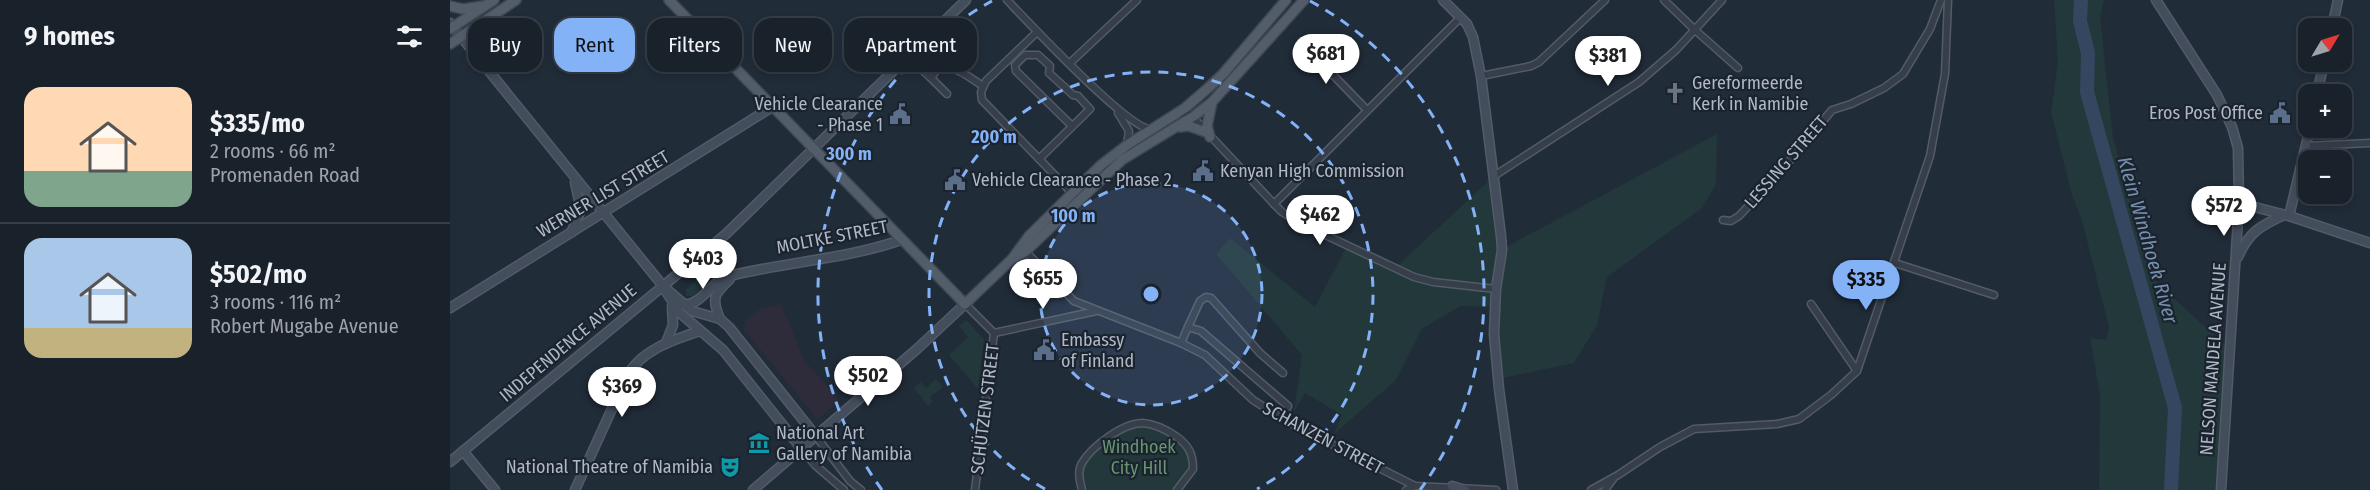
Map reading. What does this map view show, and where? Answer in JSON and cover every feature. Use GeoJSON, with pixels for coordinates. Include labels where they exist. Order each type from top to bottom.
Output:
{"type":"FeatureCollection","features":[{"type":"Feature","properties":{"kind":"main road"},"geometry":{"type":"LineString","coordinates":[[450,44],[516,0]]}},
{"type":"Feature","properties":{"kind":"main road"},"geometry":{"type":"LineString","coordinates":[[669,0],[965,304],[1127,145],[1174,115],[1223,74],[1286,0]]}},
{"type":"Feature","properties":{"kind":"main road"},"geometry":{"type":"LineString","coordinates":[[1075,196],[1122,160],[1194,116],[1212,102],[1304,0]]}},
{"type":"Feature","properties":{"kind":"main road"},"geometry":{"type":"LineString","coordinates":[[450,6],[463,9],[490,3]]}},
{"type":"Feature","properties":{"kind":"main road"},"geometry":{"type":"LineString","coordinates":[[451,27],[490,3]]}},
{"type":"Feature","properties":{"kind":"main road"},"geometry":{"type":"LineString","coordinates":[[1172,130],[1183,126],[1208,134],[1207,126],[1212,102]]}},
{"type":"Feature","properties":{"kind":"street","name":"INDEPENDENCE AVENUE"},"geometry":{"type":"LineString","coordinates":[[450,462],[726,234],[966,0]]}},
{"type":"Feature","properties":{"kind":"street"},"geometry":{"type":"LineString","coordinates":[[1007,0],[1113,105],[1138,126],[1153,129]]}},
{"type":"Feature","properties":{"kind":"street"},"geometry":{"type":"LineString","coordinates":[[1070,63],[1137,0]]}},
{"type":"Feature","properties":{"kind":"street"},"geometry":{"type":"LineString","coordinates":[[1443,0],[1471,31],[1480,76],[1502,250],[1496,289],[1494,334],[1498,385],[1513,490]]}},
{"type":"Feature","properties":{"kind":"street"},"geometry":{"type":"LineString","coordinates":[[1480,76],[1531,66],[1539,62],[1605,0]]}},
{"type":"Feature","properties":{"kind":"street"},"geometry":{"type":"LineString","coordinates":[[1664,0],[1738,68]]}},
{"type":"Feature","properties":{"kind":"street"},"geometry":{"type":"LineString","coordinates":[[1494,176],[1639,82],[1666,59],[1722,0]]}},
{"type":"Feature","properties":{"kind":"street","name":"LESSING STREET"},"geometry":{"type":"LineString","coordinates":[[1723,220],[1731,221],[1739,216],[1781,171],[1832,110],[1851,104],[1884,88],[1903,74],[1930,29],[1941,0]]}},
{"type":"Feature","properties":{"kind":"street"},"geometry":{"type":"LineString","coordinates":[[1591,490],[1660,447],[1694,429],[1777,424],[1799,419],[1857,370],[1925,174],[1937,121],[1947,56],[1948,0]]}},
{"type":"Feature","properties":{"kind":"street","name":"NELSON MANDELA AVENUE"},"geometry":{"type":"LineString","coordinates":[[2156,0],[2217,95],[2232,127],[2240,163],[2222,490]]}},
{"type":"Feature","properties":{"kind":"street"},"geometry":{"type":"LineString","coordinates":[[2334,18],[2338,0]]}},
{"type":"Feature","properties":{"kind":"street"},"geometry":{"type":"LineString","coordinates":[[1274,204],[1460,18]]}},
{"type":"Feature","properties":{"kind":"street"},"geometry":{"type":"LineString","coordinates":[[451,27],[663,286],[692,310],[720,319]]}},
{"type":"Feature","properties":{"kind":"street"},"geometry":{"type":"LineString","coordinates":[[1037,32],[982,89],[982,100],[1075,196]]}},
{"type":"Feature","properties":{"kind":"street"},"geometry":{"type":"LineString","coordinates":[[1301,42],[1367,110]]}},
{"type":"Feature","properties":{"kind":"street"},"geometry":{"type":"LineString","coordinates":[[1039,159],[1088,111],[1089,106],[1049,73],[1050,66],[1038,55],[1025,55],[1014,65],[1016,70],[1072,126]]}},
{"type":"Feature","properties":{"kind":"street"},"geometry":{"type":"LineString","coordinates":[[931,78],[938,68],[958,70],[982,89]]}},
{"type":"Feature","properties":{"kind":"street"},"geometry":{"type":"LineString","coordinates":[[925,72],[947,94]]}},
{"type":"Feature","properties":{"kind":"street"},"geometry":{"type":"LineString","coordinates":[[1113,105],[1129,131],[1127,145]]}},
{"type":"Feature","properties":{"kind":"street","name":"WERNER LIST STREET"},"geometry":{"type":"LineString","coordinates":[[450,308],[603,215],[772,107]]}},
{"type":"Feature","properties":{"kind":"street"},"geometry":{"type":"LineString","coordinates":[[1174,115],[1183,112],[1194,116],[1274,204],[1300,223],[1414,277],[1433,282],[1496,289]]}},
{"type":"Feature","properties":{"kind":"street"},"geometry":{"type":"LineString","coordinates":[[2236,261],[2252,233],[2287,216],[2308,138]]}},
{"type":"Feature","properties":{"kind":"street"},"geometry":{"type":"LineString","coordinates":[[2306,146],[2370,142]]}},
{"type":"Feature","properties":{"kind":"street"},"geometry":{"type":"LineString","coordinates":[[571,233],[581,210],[574,179]]}},
{"type":"Feature","properties":{"kind":"street"},"geometry":{"type":"LineString","coordinates":[[2239,204],[2287,216],[2370,243]]}},
{"type":"Feature","properties":{"kind":"street","name":"MOLTKE STREET"},"geometry":{"type":"LineString","coordinates":[[684,305],[695,303],[706,291],[725,277],[735,274],[867,250],[901,240]]}},
{"type":"Feature","properties":{"kind":"street","name":"SCHANZEN STREET"},"geometry":{"type":"LineString","coordinates":[[1023,249],[1074,301],[1182,343],[1205,355],[1253,400],[1281,419],[1415,486],[1452,486],[1496,490]]}},
{"type":"Feature","properties":{"kind":"street"},"geometry":{"type":"LineString","coordinates":[[1895,263],[1994,295]]}},
{"type":"Feature","properties":{"kind":"street"},"geometry":{"type":"LineString","coordinates":[[735,274],[715,296],[714,300],[720,319],[739,339],[850,481],[861,490]]}},
{"type":"Feature","properties":{"kind":"street"},"geometry":{"type":"LineString","coordinates":[[663,286],[671,302],[674,318],[666,343]]}},
{"type":"Feature","properties":{"kind":"street"},"geometry":{"type":"LineString","coordinates":[[1182,343],[1200,301],[1208,297],[1260,353],[1283,373]]}},
{"type":"Feature","properties":{"kind":"street"},"geometry":{"type":"LineString","coordinates":[[671,302],[723,350],[815,465],[844,490],[850,481]]}},
{"type":"Feature","properties":{"kind":"street"},"geometry":{"type":"LineString","coordinates":[[753,490],[917,349],[965,304]]}},
{"type":"Feature","properties":{"kind":"street","name":"SCHÜTZEN STREET"},"geometry":{"type":"LineString","coordinates":[[965,304],[994,333],[975,490]]}},
{"type":"Feature","properties":{"kind":"street"},"geometry":{"type":"LineString","coordinates":[[1811,304],[1857,370]]}},
{"type":"Feature","properties":{"kind":"street"},"geometry":{"type":"LineString","coordinates":[[994,333],[1096,311]]}},
{"type":"Feature","properties":{"kind":"street"},"geometry":{"type":"LineString","coordinates":[[1188,327],[1201,331],[1288,406],[1281,419]]}},
{"type":"Feature","properties":{"kind":"street"},"geometry":{"type":"LineString","coordinates":[[575,490],[628,374],[635,364],[666,343],[700,331]]}},
{"type":"Feature","properties":{"kind":"street"},"geometry":{"type":"LineString","coordinates":[[750,384],[760,385],[764,381],[765,374]]}},
{"type":"Feature","properties":{"kind":"street"},"geometry":{"type":"LineString","coordinates":[[1082,490],[1079,477],[1081,464],[1109,436],[1131,425],[1141,423],[1167,430],[1188,446],[1192,454],[1192,469],[1177,490]]}},
{"type":"Feature","properties":{"kind":"street"},"geometry":{"type":"LineString","coordinates":[[463,451],[495,490]]}},
{"type":"Feature","properties":{"kind":"street"},"geometry":{"type":"LineString","coordinates":[[1605,490],[1618,475]]}},
{"type":"Feature","properties":{"kind":"street"},"geometry":{"type":"LineString","coordinates":[[1406,490],[1415,486]]}},
{"type":"Feature","properties":{"kind":"street"},"geometry":{"type":"LineString","coordinates":[[1452,486],[1465,490]]}},
{"type":"Feature","properties":{"kind":"shaded area"},"geometry":{"type":"Polygon","coordinates":[[[781,304],[804,360],[839,400],[818,420],[744,330],[746,320],[760,309],[781,304]]]}},
{"type":"Feature","properties":{"kind":"green space"},"geometry":{"type":"Polygon","coordinates":[[[2054,0],[2104,0],[2100,17],[2113,138],[2153,279],[2229,349],[2221,490],[2099,490],[2100,395],[2090,338],[2106,340],[2109,327],[2051,112],[2058,63],[2054,0]]]}},
{"type":"Feature","properties":{"kind":"green space"},"geometry":{"type":"Polygon","coordinates":[[[1717,134],[1716,184],[1702,208],[1607,277],[1597,325],[1574,363],[1498,379],[1495,307],[1460,306],[1422,329],[1395,381],[1334,434],[1342,415],[1305,393],[1294,412],[1302,355],[1216,254],[1230,238],[1315,307],[1347,246],[1395,268],[1494,176],[1502,249],[1717,134]]]}},
{"type":"Feature","properties":{"kind":"green space"},"geometry":{"type":"Polygon","coordinates":[[[711,268],[716,273],[693,296],[686,296],[686,289],[711,268]]]}},
{"type":"Feature","properties":{"kind":"green space"},"geometry":{"type":"Polygon","coordinates":[[[966,320],[984,339],[978,389],[949,355],[968,337],[959,326],[966,320]]]}},
{"type":"Feature","properties":{"kind":"green space"},"geometry":{"type":"Polygon","coordinates":[[[936,379],[943,387],[930,397],[933,402],[928,406],[914,388],[921,382],[926,388],[936,379]]]}},
{"type":"Feature","properties":{"kind":"green space","name":"Windhoek City Hill"},"geometry":{"type":"Polygon","coordinates":[[[1131,425],[1155,425],[1188,446],[1193,469],[1177,490],[1082,490],[1081,464],[1109,436],[1131,425]]]}},
{"type":"Feature","properties":{"kind":"waterway","name":"Klein Windhoek River"},"geometry":{"type":"LineString","coordinates":[[2081,0],[2080,21],[2088,53],[2087,92],[2175,408],[2171,490]]}},
{"type":"Feature","properties":{"kind":"place","name":"Gereformeerde Kerk in Namibie"},"geometry":{"type":"Point","coordinates":[1675,93]}},
{"type":"Feature","properties":{"kind":"place","name":"Eros Post Office"},"geometry":{"type":"Point","coordinates":[2280,113]}},
{"type":"Feature","properties":{"kind":"place","name":"Vehicle Clearance - Phase 1"},"geometry":{"type":"Point","coordinates":[900,114]}},
{"type":"Feature","properties":{"kind":"place","name":"Kenyan High Commission"},"geometry":{"type":"Point","coordinates":[1203,171]}},
{"type":"Feature","properties":{"kind":"place","name":"Vehicle Clearance - Phase 2"},"geometry":{"type":"Point","coordinates":[955,180]}},
{"type":"Feature","properties":{"kind":"place","name":"Embassy of Finland"},"geometry":{"type":"Point","coordinates":[1044,350]}},
{"type":"Feature","properties":{"kind":"place","name":"National Art Gallery of Namibia"},"geometry":{"type":"Point","coordinates":[759,443]}},
{"type":"Feature","properties":{"kind":"place","name":"National Theatre of Namibia"},"geometry":{"type":"Point","coordinates":[730,467]}}]}
